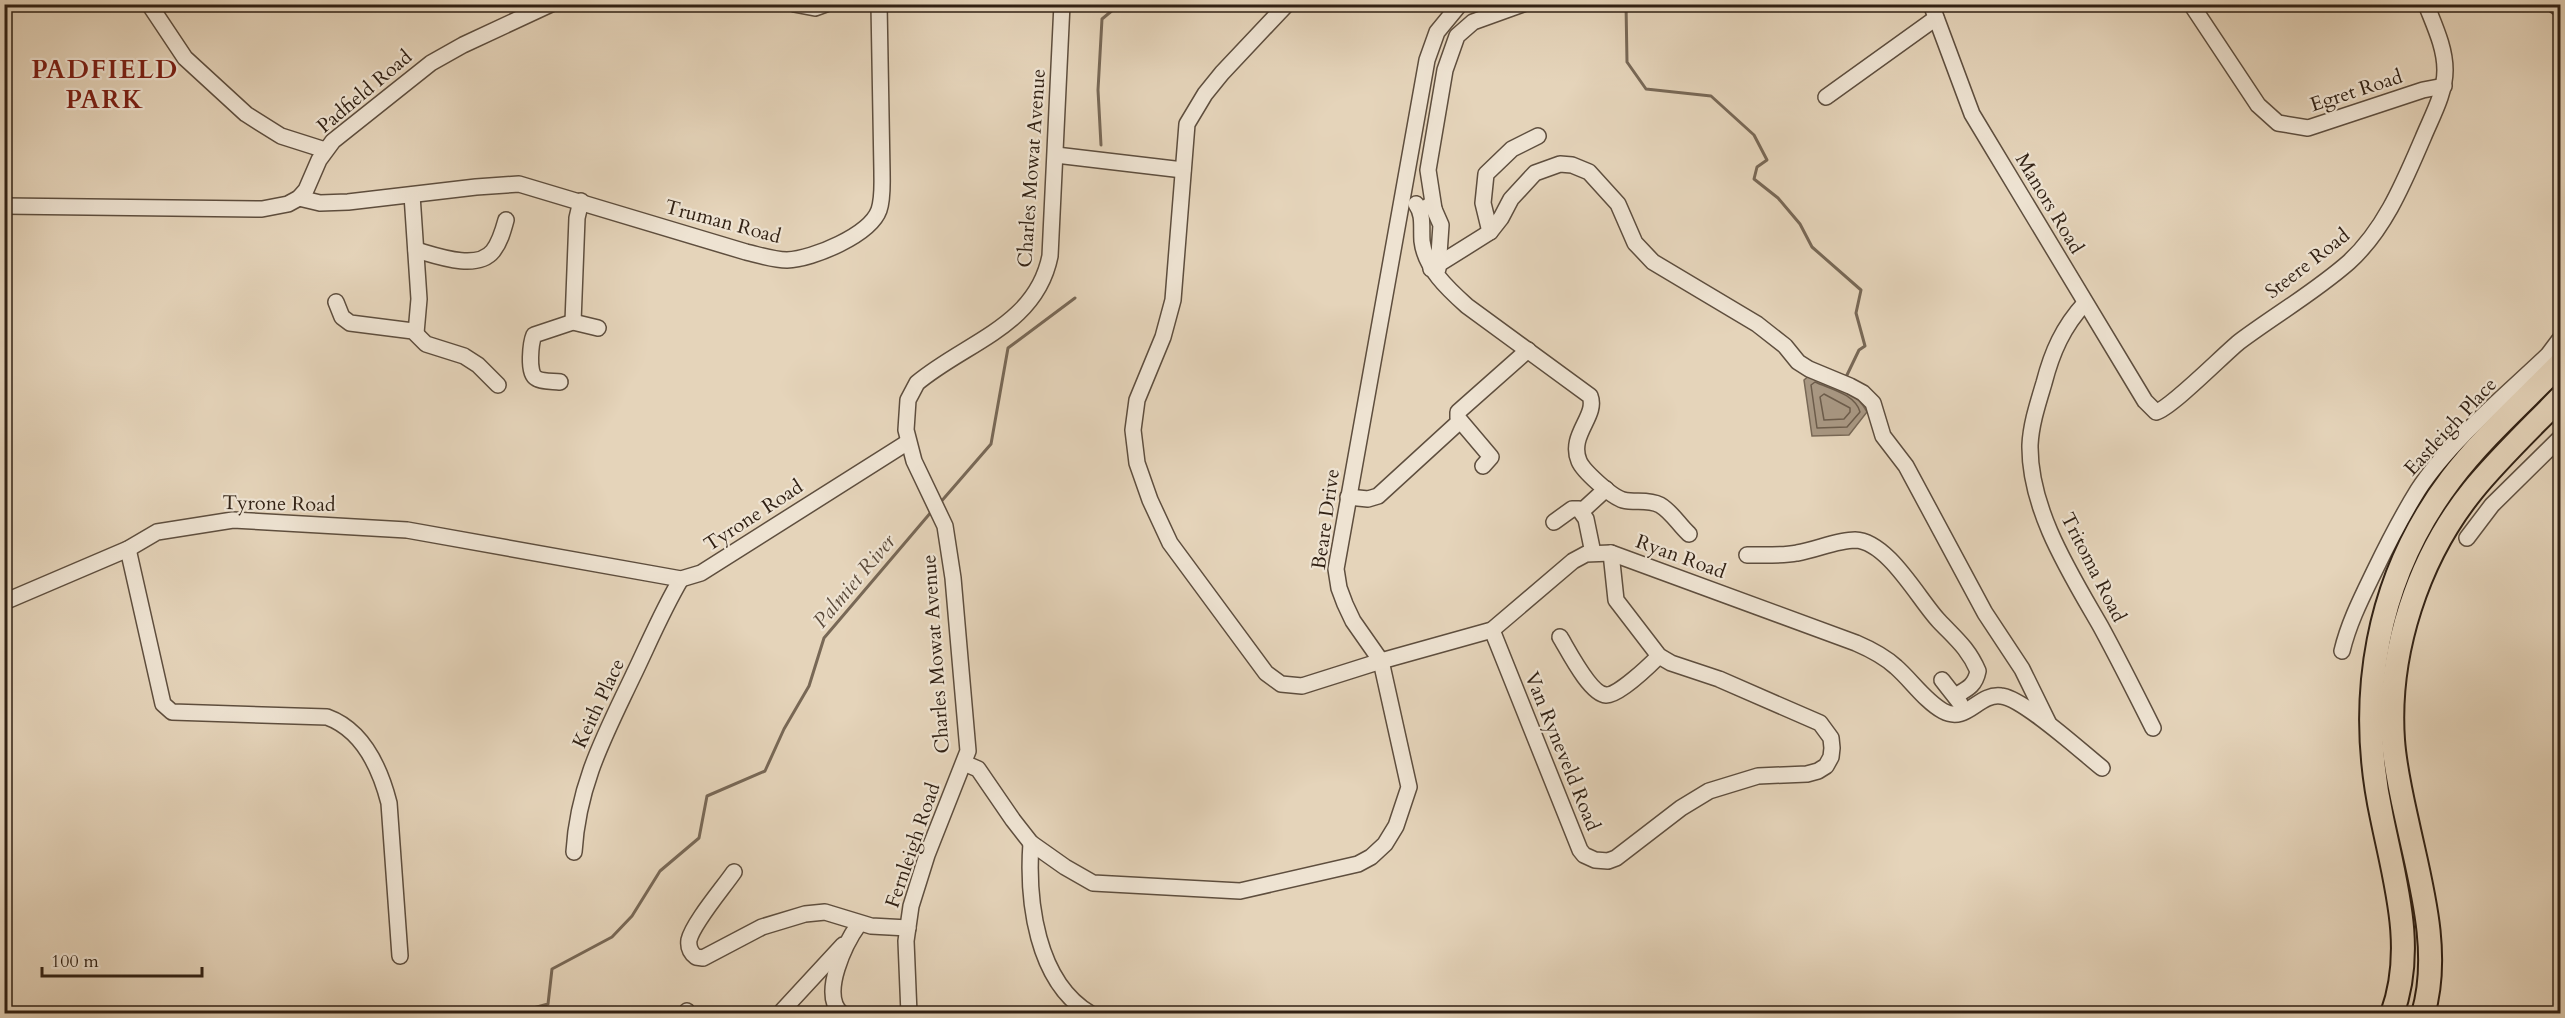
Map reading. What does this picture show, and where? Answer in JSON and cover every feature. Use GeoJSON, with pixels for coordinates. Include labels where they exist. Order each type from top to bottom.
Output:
{"type":"FeatureCollection","features":[{"type":"Feature","properties":{"kind":"highway"},"geometry":{"type":"LineString","coordinates":[[2392,1014],[2401,983],[2404,947],[2403,921],[2372,767],[2370,705],[2378,634],[2411,544],[2433,506],[2474,452],[2560,364]]}},
{"type":"Feature","properties":{"kind":"highway"},"geometry":{"type":"LineString","coordinates":[[2423,1014],[2428,983],[2428,926],[2402,800],[2393,740],[2394,698],[2402,641],[2427,563],[2455,515],[2474,489],[2560,398]]}},
{"type":"Feature","properties":{"kind":"street"},"geometry":{"type":"LineString","coordinates":[[149,4],[185,57],[246,114],[281,136],[325,150]]}},
{"type":"Feature","properties":{"kind":"street","name":"Padfield Road"},"geometry":{"type":"LineString","coordinates":[[299,198],[310,183],[325,150],[344,130],[431,63],[463,45],[551,4]]}},
{"type":"Feature","properties":{"kind":"street"},"geometry":{"type":"LineString","coordinates":[[794,4],[814,8],[826,4]]}},
{"type":"Feature","properties":{"kind":"street","name":"Truman Road"},"geometry":{"type":"LineString","coordinates":[[299,198],[320,203],[348,202],[519,184],[774,259],[803,258],[862,231],[875,218],[882,200],[879,4]]}},
{"type":"Feature","properties":{"kind":"street","name":"Charles Mowat Avenue"},"geometry":{"type":"LineString","coordinates":[[964,763],[968,751],[953,578],[945,526],[922,480],[908,442],[906,416],[908,400],[917,383],[1014,317],[1039,290],[1047,274],[1056,155],[1062,4]]}},
{"type":"Feature","properties":{"kind":"street"},"geometry":{"type":"LineString","coordinates":[[964,763],[978,769],[1012,820],[1031,843],[1084,880],[1106,885],[1240,891],[1358,864],[1371,857],[1391,835],[1401,814],[1409,787],[1382,661],[1302,686],[1281,684],[1273,679],[1256,662],[1170,543],[1150,500],[1137,463],[1134,444],[1134,414],[1137,400],[1163,337],[1173,300],[1184,136],[1192,113],[1222,73],[1287,4]]}},
{"type":"Feature","properties":{"kind":"street"},"geometry":{"type":"LineString","coordinates":[[1436,269],[1441,225],[1434,209],[1428,170],[1445,70],[1457,36],[1473,21],[1523,4]]}},
{"type":"Feature","properties":{"kind":"street","name":"Egret Road"},"geometry":{"type":"LineString","coordinates":[[2191,4],[2269,117],[2278,123],[2300,129],[2308,128],[2423,90],[2444,86]]}},
{"type":"Feature","properties":{"kind":"street","name":"Steere Road"},"geometry":{"type":"LineString","coordinates":[[2156,412],[2172,401],[2239,342],[2332,276],[2365,245],[2385,217],[2401,187],[2444,86],[2445,68],[2442,49],[2426,4]]}},
{"type":"Feature","properties":{"kind":"street"},"geometry":{"type":"LineString","coordinates":[[2553,4],[2560,9]]}},
{"type":"Feature","properties":{"kind":"street","name":"Beare Drive"},"geometry":{"type":"LineString","coordinates":[[1382,661],[1353,621],[1339,588],[1337,562],[1348,497],[1409,203],[1427,60],[1437,32],[1456,5]]}},
{"type":"Feature","properties":{"kind":"street"},"geometry":{"type":"LineString","coordinates":[[1826,97],[1934,11]]}},
{"type":"Feature","properties":{"kind":"street","name":"Manors Road"},"geometry":{"type":"LineString","coordinates":[[1934,11],[1972,114],[2145,401],[2156,412]]}},
{"type":"Feature","properties":{"kind":"street"},"geometry":{"type":"LineString","coordinates":[[1490,232],[1483,203],[1486,174],[1512,149],[1538,136]]}},
{"type":"Feature","properties":{"kind":"street"},"geometry":{"type":"LineString","coordinates":[[1056,155],[1183,170]]}},
{"type":"Feature","properties":{"kind":"street"},"geometry":{"type":"LineString","coordinates":[[1436,269],[1490,232],[1511,199],[1535,173],[1560,164],[1580,167],[1600,182],[1618,204],[1635,243],[1653,262],[1757,324],[1809,369],[1863,393],[1873,403],[1883,436],[1905,466],[1984,613],[2022,669],[2050,726]]}},
{"type":"Feature","properties":{"kind":"street"},"geometry":{"type":"LineString","coordinates":[[412,195],[419,299],[416,333]]}},
{"type":"Feature","properties":{"kind":"street"},"geometry":{"type":"LineString","coordinates":[[4,206],[262,209],[288,204],[299,198]]}},
{"type":"Feature","properties":{"kind":"street"},"geometry":{"type":"LineString","coordinates":[[573,322],[578,218],[581,201]]}},
{"type":"Feature","properties":{"kind":"street"},"geometry":{"type":"LineString","coordinates":[[1409,203],[1434,209]]}},
{"type":"Feature","properties":{"kind":"street"},"geometry":{"type":"LineString","coordinates":[[1409,203],[1421,213],[1424,249],[1436,269],[1467,306],[1590,396],[1592,406],[1580,430],[1578,456],[1581,465],[1606,489],[1623,500],[1652,502],[1659,505],[1689,534]]}},
{"type":"Feature","properties":{"kind":"street"},"geometry":{"type":"LineString","coordinates":[[416,250],[446,258],[482,259],[494,250],[506,220]]}},
{"type":"Feature","properties":{"kind":"street"},"geometry":{"type":"LineString","coordinates":[[336,302],[342,317],[355,325],[409,330],[416,333],[426,344],[471,361],[486,371],[498,384]]}},
{"type":"Feature","properties":{"kind":"street","name":"Tritoma Road"},"geometry":{"type":"LineString","coordinates":[[2085,303],[2066,326],[2054,350],[2031,434],[2031,462],[2050,531],[2063,561],[2112,648],[2153,728]]}},
{"type":"Feature","properties":{"kind":"street"},"geometry":{"type":"LineString","coordinates":[[560,382],[537,379],[532,375],[532,338],[539,331],[573,322],[598,328]]}},
{"type":"Feature","properties":{"kind":"street","name":"Eastleigh Place"},"geometry":{"type":"LineString","coordinates":[[2342,651],[2347,630],[2360,600],[2418,490],[2460,441],[2548,355],[2560,339]]}},
{"type":"Feature","properties":{"kind":"street"},"geometry":{"type":"LineString","coordinates":[[1483,466],[1491,459],[1490,455],[1457,415],[1460,409],[1528,350]]}},
{"type":"Feature","properties":{"kind":"street"},"geometry":{"type":"LineString","coordinates":[[1348,497],[1368,499],[1378,496],[1460,421]]}},
{"type":"Feature","properties":{"kind":"street"},"geometry":{"type":"LineString","coordinates":[[2467,538],[2492,505],[2560,438]]}},
{"type":"Feature","properties":{"kind":"street","name":"Tyrone Road"},"geometry":{"type":"LineString","coordinates":[[4,602],[128,549],[150,535],[179,527],[222,520],[274,521],[407,530],[681,579],[701,573],[908,442]]}},
{"type":"Feature","properties":{"kind":"street"},"geometry":{"type":"LineString","coordinates":[[1582,511],[1606,489]]}},
{"type":"Feature","properties":{"kind":"street"},"geometry":{"type":"LineString","coordinates":[[1554,522],[1572,509],[1582,511],[1586,519],[1593,553]]}},
{"type":"Feature","properties":{"kind":"street"},"geometry":{"type":"LineString","coordinates":[[1747,555],[1798,553],[1852,540],[1869,544],[1880,551],[1909,582],[1938,621],[1963,644],[1972,658],[1978,671],[1975,681],[1968,689],[1954,696]]}},
{"type":"Feature","properties":{"kind":"street"},"geometry":{"type":"LineString","coordinates":[[128,549],[163,704],[167,710],[327,717],[348,727],[365,747],[385,786],[390,802],[400,956]]}},
{"type":"Feature","properties":{"kind":"street","name":"Ryan Road"},"geometry":{"type":"LineString","coordinates":[[1382,661],[1492,630],[1559,570],[1593,553],[1611,553],[1857,643],[1894,665],[1942,710],[1956,715],[1965,713]]}},
{"type":"Feature","properties":{"kind":"street"},"geometry":{"type":"LineString","coordinates":[[1560,637],[1591,685],[1604,694],[1610,694],[1625,685],[1659,656],[1616,600],[1611,553]]}},
{"type":"Feature","properties":{"kind":"street","name":"Keith Place"},"geometry":{"type":"LineString","coordinates":[[574,852],[580,804],[592,767],[659,616],[681,579]]}},
{"type":"Feature","properties":{"kind":"street","name":"Van Ryneveld Road"},"geometry":{"type":"LineString","coordinates":[[1492,630],[1580,850],[1584,855],[1595,860],[1608,861],[1616,858],[1681,808],[1709,791],[1758,777],[1808,774],[1826,766],[1832,757],[1831,738],[1820,723],[1719,679],[1671,663],[1659,656]]}},
{"type":"Feature","properties":{"kind":"street"},"geometry":{"type":"LineString","coordinates":[[1942,680],[1965,713],[1993,696],[2006,696],[2050,726],[2102,768]]}},
{"type":"Feature","properties":{"kind":"street","name":"Fernleigh Road"},"geometry":{"type":"LineString","coordinates":[[909,1014],[908,928],[911,906],[964,763]]}},
{"type":"Feature","properties":{"kind":"street"},"geometry":{"type":"LineString","coordinates":[[1031,843],[1029,891],[1042,949],[1069,998],[1091,1014]]}},
{"type":"Feature","properties":{"kind":"street"},"geometry":{"type":"LineString","coordinates":[[734,872],[695,927],[689,940],[691,951],[696,957],[703,957],[762,927],[805,914],[825,912],[859,924],[908,928]]}},
{"type":"Feature","properties":{"kind":"street"},"geometry":{"type":"LineString","coordinates":[[783,1011],[845,943],[859,924]]}},
{"type":"Feature","properties":{"kind":"street"},"geometry":{"type":"LineString","coordinates":[[842,1014],[836,1006],[834,982],[845,943]]}},
{"type":"Feature","properties":{"kind":"water"},"geometry":{"type":"Polygon","coordinates":[[[1811,374],[1843,388],[1857,398],[1867,412],[1849,435],[1812,436],[1804,380],[1811,374]]]}},
{"type":"Feature","properties":{"kind":"waterway","name":"Palmiet River"},"geometry":{"type":"LineString","coordinates":[[1101,145],[1098,90],[1102,19],[1120,4]]}},
{"type":"Feature","properties":{"kind":"waterway"},"geometry":{"type":"LineString","coordinates":[[1626,4],[1627,62],[1646,89],[1711,96],[1754,135],[1767,160],[1757,167],[1754,179],[1778,198],[1800,224],[1812,247],[1861,290],[1856,313],[1865,346],[1859,350],[1846,377]]}},
{"type":"Feature","properties":{"kind":"waterway","name":"Palmiet River"},"geometry":{"type":"LineString","coordinates":[[939,504],[991,444],[1008,348],[1075,298]]}},
{"type":"Feature","properties":{"kind":"waterway","name":"Palmiet River"},"geometry":{"type":"LineString","coordinates":[[511,1014],[548,1004],[552,969],[612,937],[632,916],[660,871],[699,838],[707,796],[765,771],[784,729],[809,686],[824,638],[932,511]]}},
{"type":"Feature","properties":{"kind":"district","name":"PADFIELD PARK"},"geometry":{"type":"Point","coordinates":[105,84]}}]}
